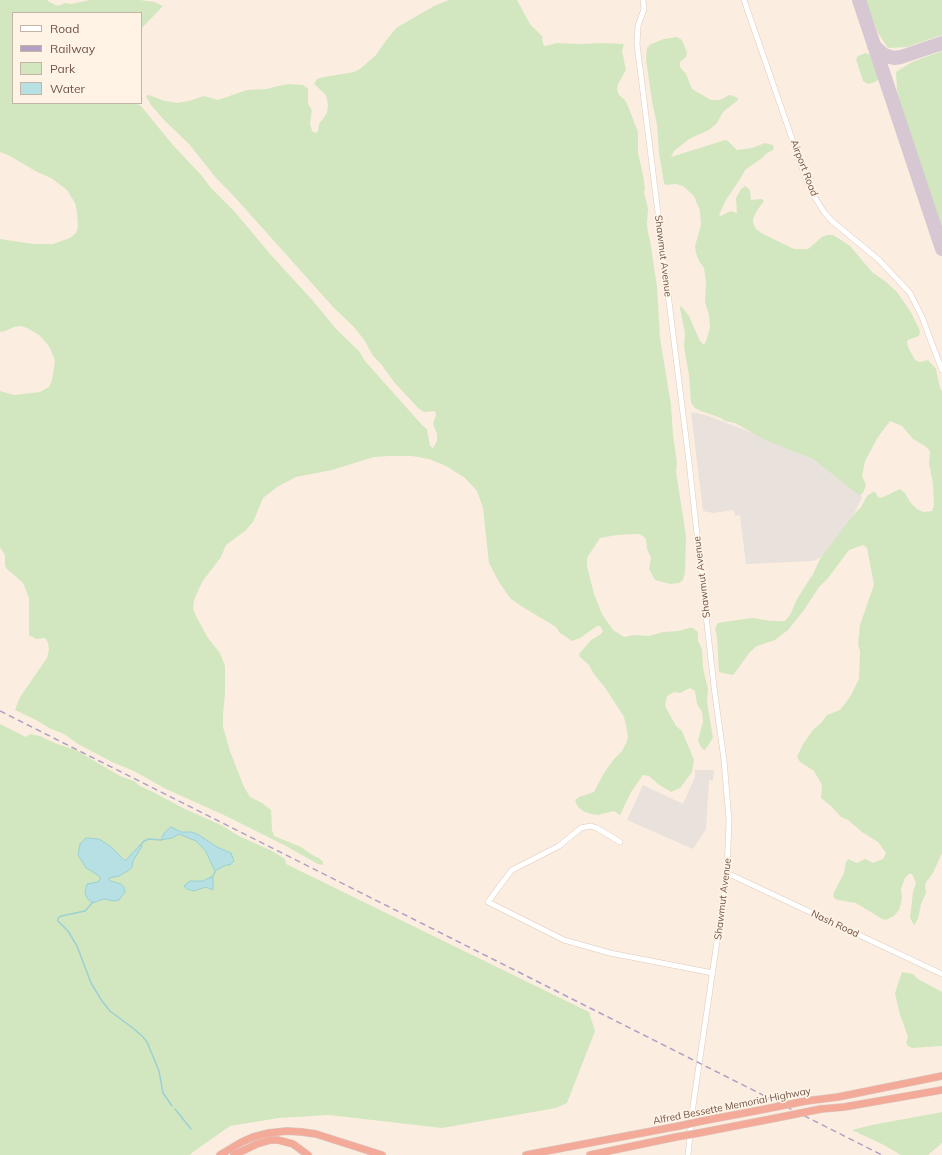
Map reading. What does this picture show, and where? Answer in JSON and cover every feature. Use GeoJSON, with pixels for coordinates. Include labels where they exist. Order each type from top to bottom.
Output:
{"type":"FeatureCollection","features":[{"type":"Feature","properties":{"kind":"highway","name":"Alfred Bessette Memorial Highway"},"geometry":{"type":"LineString","coordinates":[[526,1155],[755,1111],[838,1097],[942,1076]]}},
{"type":"Feature","properties":{"kind":"highway","name":"Alfred Bessette Memorial Highway"},"geometry":{"type":"LineString","coordinates":[[593,1155],[676,1137],[821,1109],[844,1107],[942,1090]]}},
{"type":"Feature","properties":{"kind":"highway"},"geometry":{"type":"LineString","coordinates":[[220,1155],[240,1142],[269,1133],[287,1131],[316,1134],[382,1155]]}},
{"type":"Feature","properties":{"kind":"highway"},"geometry":{"type":"LineString","coordinates":[[234,1155],[257,1144],[271,1140],[278,1140],[293,1144],[308,1155]]}},
{"type":"Feature","properties":{"kind":"street","name":"Shawmut Avenue"},"geometry":{"type":"LineString","coordinates":[[643,0],[644,9],[638,26],[637,44],[730,820],[727,873],[693,1106],[688,1155]]}},
{"type":"Feature","properties":{"kind":"street","name":"Airport Road"},"geometry":{"type":"LineString","coordinates":[[744,0],[814,196],[824,212],[832,221],[880,260],[910,293],[922,317],[942,370]]}},
{"type":"Feature","properties":{"kind":"street"},"geometry":{"type":"LineString","coordinates":[[620,842],[596,828],[590,826],[582,828],[559,846],[512,870],[488,902],[564,940],[610,953],[713,973]]}},
{"type":"Feature","properties":{"kind":"street","name":"Nash Road"},"geometry":{"type":"LineString","coordinates":[[727,873],[942,974]]}},
{"type":"Feature","properties":{"kind":"shaded area"},"geometry":{"type":"Polygon","coordinates":[[[691,412],[706,415],[771,440],[857,479],[862,498],[832,552],[813,561],[746,564],[740,515],[735,516],[734,510],[713,513],[703,511],[691,412]]]}},
{"type":"Feature","properties":{"kind":"shaded area"},"geometry":{"type":"Polygon","coordinates":[[[695,770],[714,770],[713,781],[709,780],[706,829],[693,849],[627,820],[643,785],[683,804],[695,777],[695,770]]]}},
{"type":"Feature","properties":{"kind":"green space"},"geometry":{"type":"Polygon","coordinates":[[[0,0],[47,0],[58,6],[65,3],[71,4],[90,0],[140,0],[154,2],[163,6],[142,28],[142,12],[12,12],[12,104],[138,104],[141,106],[172,144],[202,176],[211,188],[235,212],[338,331],[359,351],[365,361],[427,429],[430,446],[433,448],[437,441],[437,434],[433,424],[436,415],[435,411],[424,412],[418,408],[394,382],[373,356],[365,341],[354,327],[334,308],[216,178],[189,144],[151,105],[146,96],[149,95],[165,101],[177,103],[204,96],[218,100],[247,90],[267,89],[289,84],[303,85],[308,89],[308,104],[312,110],[310,123],[312,131],[316,133],[318,131],[319,124],[327,113],[328,105],[326,95],[314,84],[317,79],[354,72],[360,69],[376,55],[396,28],[434,6],[449,0],[517,0],[530,24],[543,37],[543,44],[545,46],[557,43],[624,44],[622,51],[626,70],[618,84],[617,90],[628,106],[638,132],[638,153],[648,208],[647,224],[657,287],[660,338],[671,405],[677,463],[676,472],[686,536],[685,573],[683,580],[679,583],[670,584],[655,580],[649,569],[651,558],[647,549],[646,539],[639,534],[617,535],[600,538],[587,558],[587,566],[594,594],[602,614],[613,630],[624,637],[634,635],[649,636],[689,628],[693,628],[697,631],[698,641],[702,649],[703,668],[708,689],[707,702],[713,738],[705,750],[702,749],[698,741],[703,721],[702,712],[697,704],[695,691],[690,688],[680,693],[674,692],[667,696],[665,706],[676,726],[682,731],[694,760],[692,772],[680,788],[671,792],[649,776],[643,775],[631,792],[620,815],[614,811],[598,815],[591,814],[578,807],[575,800],[579,797],[594,792],[604,773],[622,751],[628,737],[624,717],[589,665],[580,657],[579,654],[591,640],[603,631],[600,626],[597,626],[580,638],[572,641],[560,633],[556,627],[510,598],[499,582],[489,563],[483,508],[477,491],[465,478],[446,466],[429,459],[412,456],[374,457],[332,470],[296,477],[277,487],[263,498],[253,522],[245,531],[226,545],[221,557],[202,582],[194,600],[193,608],[196,616],[208,638],[220,653],[225,666],[223,727],[230,751],[244,787],[250,797],[262,803],[271,810],[272,830],[274,836],[301,847],[319,858],[323,862],[323,865],[318,864],[226,816],[166,789],[134,771],[114,763],[78,744],[64,734],[51,729],[15,710],[20,697],[47,658],[49,649],[46,639],[36,639],[29,635],[29,598],[23,583],[5,566],[5,555],[0,547],[0,391],[14,395],[40,392],[49,387],[52,380],[55,361],[50,348],[44,340],[39,335],[27,328],[20,326],[0,332],[0,239],[34,244],[53,244],[70,238],[76,233],[78,227],[75,203],[67,190],[51,178],[0,152],[0,0]]]}},
{"type":"Feature","properties":{"kind":"green space"},"geometry":{"type":"Polygon","coordinates":[[[865,0],[942,0],[942,35],[907,47],[888,48],[878,33],[865,0]]]}},
{"type":"Feature","properties":{"kind":"green space"},"geometry":{"type":"Polygon","coordinates":[[[677,37],[682,40],[687,53],[686,57],[680,62],[680,67],[686,74],[692,89],[711,100],[720,100],[729,95],[734,96],[738,100],[723,112],[717,123],[709,130],[689,139],[674,151],[671,157],[725,140],[737,150],[752,148],[765,143],[773,145],[773,150],[745,170],[726,200],[719,215],[721,216],[731,211],[737,213],[736,198],[741,189],[745,186],[750,190],[751,200],[762,199],[764,201],[753,219],[756,229],[763,234],[794,249],[808,249],[822,237],[828,235],[833,235],[850,246],[873,273],[897,292],[912,314],[920,331],[919,336],[908,340],[908,347],[915,360],[920,362],[928,360],[936,369],[942,391],[942,853],[933,873],[925,884],[926,893],[921,904],[918,919],[914,925],[910,918],[913,892],[916,883],[912,874],[909,874],[905,878],[901,889],[902,899],[899,910],[894,916],[886,920],[856,903],[834,898],[833,894],[844,873],[848,859],[857,863],[865,859],[873,863],[883,859],[886,853],[878,842],[862,832],[848,820],[841,817],[821,798],[822,785],[814,771],[800,762],[797,757],[803,744],[813,730],[827,715],[840,710],[844,705],[859,679],[860,652],[858,644],[860,625],[874,585],[867,548],[863,545],[849,550],[828,578],[819,587],[804,610],[788,630],[775,640],[757,646],[750,652],[732,675],[719,672],[715,628],[718,623],[753,618],[771,621],[785,621],[790,615],[797,599],[813,574],[820,559],[861,507],[867,496],[873,492],[881,498],[900,489],[905,493],[910,502],[917,509],[923,512],[932,511],[934,505],[933,484],[929,464],[930,451],[925,446],[913,439],[902,426],[890,421],[878,437],[865,461],[862,476],[866,485],[863,493],[859,495],[813,459],[765,440],[735,423],[725,421],[721,418],[701,411],[695,408],[691,403],[689,375],[684,347],[685,333],[680,308],[681,306],[689,316],[700,341],[704,345],[710,328],[709,315],[705,302],[706,282],[704,268],[699,261],[695,246],[701,225],[700,211],[694,196],[683,186],[676,184],[666,185],[664,183],[659,153],[657,125],[646,60],[647,48],[651,44],[664,39],[677,37]]]}},
{"type":"Feature","properties":{"kind":"green space"},"geometry":{"type":"Polygon","coordinates":[[[942,51],[942,229],[903,114],[897,90],[896,72],[912,62],[942,51]]]}},
{"type":"Feature","properties":{"kind":"green space"},"geometry":{"type":"Polygon","coordinates":[[[865,53],[871,55],[879,77],[877,81],[869,84],[863,81],[856,59],[858,56],[865,53]]]}},
{"type":"Feature","properties":{"kind":"green space"},"geometry":{"type":"Polygon","coordinates":[[[0,724],[26,737],[30,734],[40,736],[57,744],[76,750],[120,776],[134,781],[140,786],[185,809],[223,826],[237,835],[272,851],[285,859],[286,864],[589,1012],[595,1031],[567,1103],[556,1108],[442,1128],[329,1115],[279,1118],[230,1126],[190,1155],[0,1155],[0,724]]]}},
{"type":"Feature","properties":{"kind":"green space"},"geometry":{"type":"Polygon","coordinates":[[[902,972],[913,974],[918,979],[942,992],[942,1046],[912,1048],[906,1043],[908,1037],[900,1015],[895,993],[902,972]]]}},
{"type":"Feature","properties":{"kind":"green space"},"geometry":{"type":"Polygon","coordinates":[[[942,1112],[942,1143],[928,1155],[901,1155],[852,1130],[872,1125],[942,1112]]]}},
{"type":"Feature","properties":{"kind":"water"},"geometry":{"type":"Polygon","coordinates":[[[171,827],[181,832],[192,832],[199,835],[217,847],[231,853],[234,861],[230,865],[226,865],[215,871],[205,850],[196,841],[179,834],[172,838],[161,840],[164,833],[171,827]]]}},
{"type":"Feature","properties":{"kind":"water"},"geometry":{"type":"Polygon","coordinates":[[[86,838],[99,839],[110,846],[125,861],[140,845],[142,846],[133,861],[132,867],[129,870],[119,876],[109,878],[110,881],[121,884],[124,887],[125,892],[119,900],[114,901],[104,899],[92,903],[87,898],[85,892],[87,884],[98,882],[100,877],[86,868],[78,855],[80,844],[86,838]]]}},
{"type":"Feature","properties":{"kind":"water"},"geometry":{"type":"Polygon","coordinates":[[[211,877],[213,878],[213,890],[206,887],[194,891],[187,889],[184,886],[190,881],[203,881],[211,877]]]}},
{"type":"Feature","properties":{"kind":"waterway"},"geometry":{"type":"LineString","coordinates":[[140,846],[144,841],[149,839],[161,840]]}},
{"type":"Feature","properties":{"kind":"waterway"},"geometry":{"type":"LineString","coordinates":[[212,878],[215,872]]}},
{"type":"Feature","properties":{"kind":"waterway"},"geometry":{"type":"LineString","coordinates":[[93,902],[85,911],[61,916],[58,918],[58,921],[68,931],[77,946],[91,983],[102,1001],[110,1011],[134,1029],[147,1042],[159,1071],[163,1093],[172,1106]]}},
{"type":"Feature","properties":{"kind":"waterway"},"geometry":{"type":"LineString","coordinates":[[175,1109],[191,1129]]}},
{"type":"Feature","properties":{"kind":"taxiway"},"geometry":{"type":"LineString","coordinates":[[859,0],[942,249]]}},
{"type":"Feature","properties":{"kind":"taxiway"},"geometry":{"type":"LineString","coordinates":[[874,46],[884,55],[894,58],[942,43]]}},
{"type":"Feature","properties":{"kind":"railway"},"geometry":{"type":"LineString","coordinates":[[0,711],[882,1155]]}}]}
